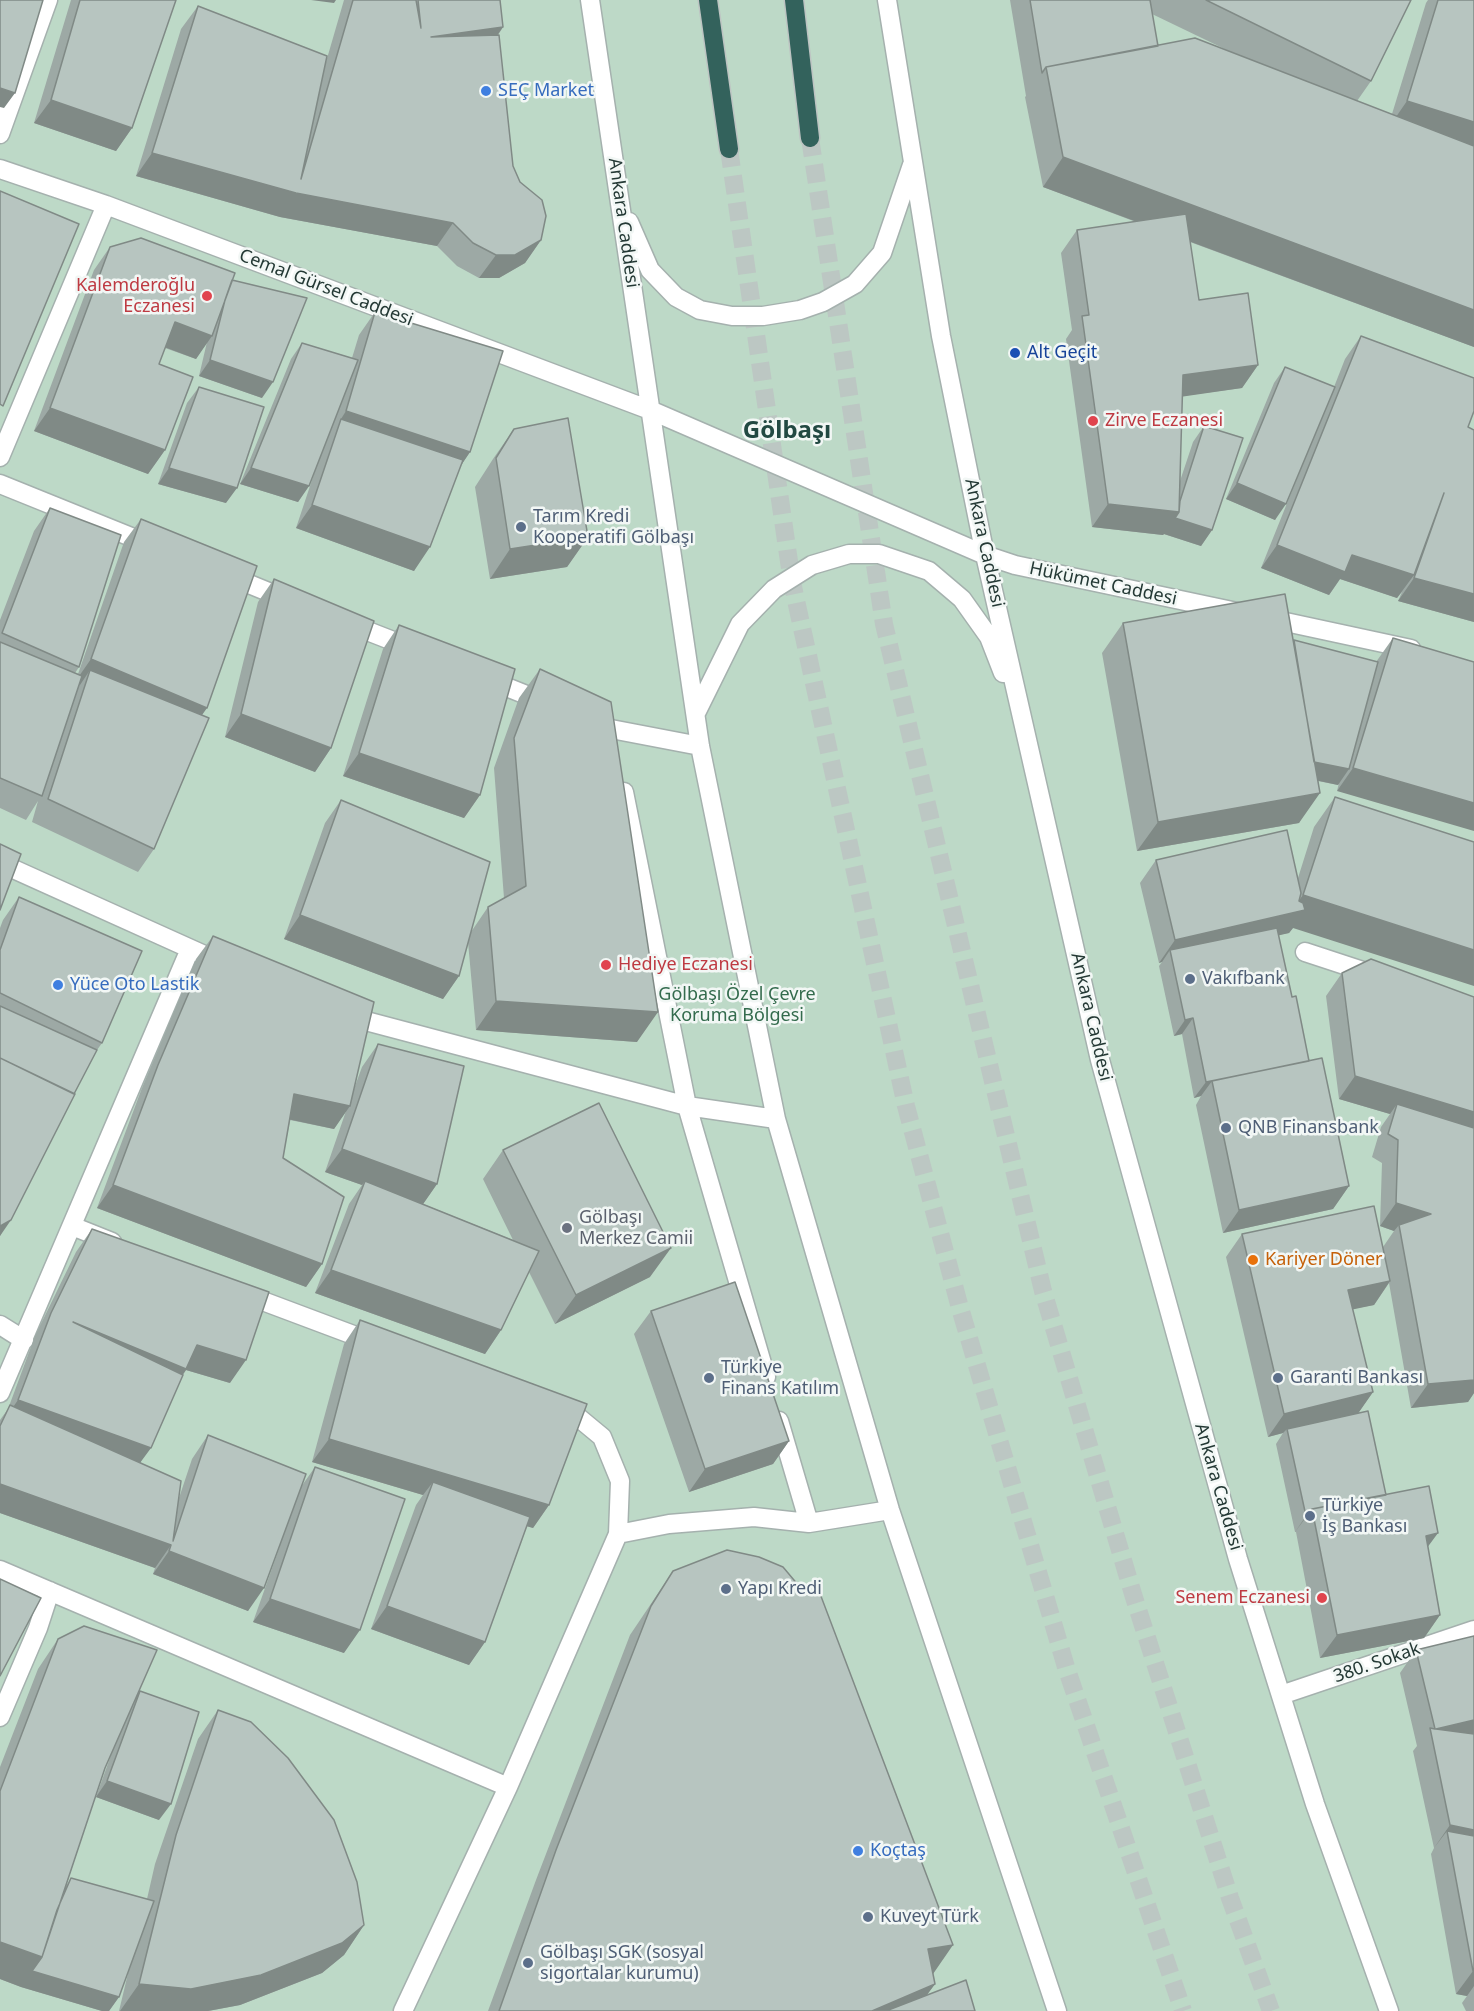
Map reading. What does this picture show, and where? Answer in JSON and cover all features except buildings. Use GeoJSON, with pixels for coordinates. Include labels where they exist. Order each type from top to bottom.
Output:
{"type":"FeatureCollection","features":[{"type":"Feature","properties":{"kind":"highway"},"geometry":{"type":"LineString","coordinates":[[708,0],[729,148]]}},
{"type":"Feature","properties":{"kind":"highway"},"geometry":{"type":"LineString","coordinates":[[794,0],[810,138]]}},
{"type":"Feature","properties":{"kind":"street"},"geometry":{"type":"LineString","coordinates":[[0,134],[48,0]]}},
{"type":"Feature","properties":{"kind":"street","name":"Ankara Caddesi"},"geometry":{"type":"LineString","coordinates":[[590,0],[700,746],[776,1119],[890,1510],[1057,2011]]}},
{"type":"Feature","properties":{"kind":"street","name":"Ankara Caddesi"},"geometry":{"type":"LineString","coordinates":[[888,0],[941,336],[985,555],[1100,1060],[1164,1300],[1238,1559],[1315,1804],[1389,2011]]}},
{"type":"Feature","properties":{"kind":"street"},"geometry":{"type":"LineString","coordinates":[[620,201],[650,270],[676,297],[700,310],[732,316],[763,316],[800,310],[823,302],[855,284],[882,253],[913,160]]}},
{"type":"Feature","properties":{"kind":"street","name":"Cemal Gürsel Caddesi"},"geometry":{"type":"LineString","coordinates":[[0,169],[106,205],[650,410]]}},
{"type":"Feature","properties":{"kind":"street"},"geometry":{"type":"LineString","coordinates":[[0,457],[106,205]]}},
{"type":"Feature","properties":{"kind":"street","name":"Hükümet Caddesi"},"geometry":{"type":"LineString","coordinates":[[650,410],[985,555],[1015,565],[1428,652]]}},
{"type":"Feature","properties":{"kind":"street"},"geometry":{"type":"LineString","coordinates":[[0,484],[164,550]]}},
{"type":"Feature","properties":{"kind":"street"},"geometry":{"type":"LineString","coordinates":[[696,713],[740,624],[774,589],[812,565],[849,554],[879,554],[929,571],[962,599],[989,637],[1028,742]]}},
{"type":"Feature","properties":{"kind":"street"},"geometry":{"type":"LineString","coordinates":[[208,568],[308,608]]}},
{"type":"Feature","properties":{"kind":"street"},"geometry":{"type":"LineString","coordinates":[[330,616],[430,656]]}},
{"type":"Feature","properties":{"kind":"street"},"geometry":{"type":"LineString","coordinates":[[472,673],[558,708]]}},
{"type":"Feature","properties":{"kind":"street"},"geometry":{"type":"LineString","coordinates":[[579,716],[611,729],[700,746]]}},
{"type":"Feature","properties":{"kind":"street"},"geometry":{"type":"LineString","coordinates":[[611,729],[616,752]]}},
{"type":"Feature","properties":{"kind":"street"},"geometry":{"type":"LineString","coordinates":[[620,775],[687,1106],[809,1522]]}},
{"type":"Feature","properties":{"kind":"street"},"geometry":{"type":"LineString","coordinates":[[0,863],[242,971]]}},
{"type":"Feature","properties":{"kind":"street"},"geometry":{"type":"LineString","coordinates":[[0,1393],[190,949]]}},
{"type":"Feature","properties":{"kind":"street"},"geometry":{"type":"LineString","coordinates":[[1305,952],[1395,982]]}},
{"type":"Feature","properties":{"kind":"street"},"geometry":{"type":"LineString","coordinates":[[335,1012],[687,1106],[776,1119]]}},
{"type":"Feature","properties":{"kind":"street"},"geometry":{"type":"LineString","coordinates":[[72,1226],[127,1248]]}},
{"type":"Feature","properties":{"kind":"street"},"geometry":{"type":"LineString","coordinates":[[226,1287],[393,1349]]}},
{"type":"Feature","properties":{"kind":"street"},"geometry":{"type":"LineString","coordinates":[[0,1325],[24,1340]]}},
{"type":"Feature","properties":{"kind":"street"},"geometry":{"type":"LineString","coordinates":[[403,2011],[508,1787],[618,1534],[620,1481],[602,1437],[573,1413],[540,1401]]}},
{"type":"Feature","properties":{"kind":"street"},"geometry":{"type":"LineString","coordinates":[[618,1534],[669,1524],[754,1518],[809,1522],[890,1510]]}},
{"type":"Feature","properties":{"kind":"street"},"geometry":{"type":"LineString","coordinates":[[0,1570],[508,1787]]}},
{"type":"Feature","properties":{"kind":"street"},"geometry":{"type":"LineString","coordinates":[[0,1717],[38,1628],[50,1591]]}},
{"type":"Feature","properties":{"kind":"street","name":"380. Sokak"},"geometry":{"type":"LineString","coordinates":[[1281,1695],[1474,1630]]}},
{"type":"Feature","properties":{"kind":"green space","name":"Gölbaşı Özel Çevre Koruma Bölgesi"},"geometry":{"type":"Polygon","coordinates":[[[0,0],[1474,0],[1474,2011],[0,2011],[0,0]]]}},
{"type":"Feature","properties":{"kind":"tunnel"},"geometry":{"type":"LineString","coordinates":[[810,138],[884,624],[1043,1291],[1133,1594],[1230,1898],[1271,2011]]}},
{"type":"Feature","properties":{"kind":"tunnel"},"geometry":{"type":"LineString","coordinates":[[729,149],[792,582],[906,1106],[960,1308],[1066,1667],[1183,2011]]}},
{"type":"Feature","properties":{"kind":"place","name":"SEÇ Market"},"geometry":{"type":"Point","coordinates":[486,91]}},
{"type":"Feature","properties":{"kind":"place","name":"Kalemderoğlu Eczanesi"},"geometry":{"type":"Point","coordinates":[207,296]}},
{"type":"Feature","properties":{"kind":"place","name":"Alt Geçit"},"geometry":{"type":"Point","coordinates":[1015,353]}},
{"type":"Feature","properties":{"kind":"place","name":"Zirve Eczanesi"},"geometry":{"type":"Point","coordinates":[1093,421]}},
{"type":"Feature","properties":{"kind":"place","name":"Tarım Kredi Kooperatifi Gölbaşı"},"geometry":{"type":"Point","coordinates":[521,527]}},
{"type":"Feature","properties":{"kind":"place","name":"Hediye Eczanesi"},"geometry":{"type":"Point","coordinates":[606,965]}},
{"type":"Feature","properties":{"kind":"place","name":"Vakıfbank"},"geometry":{"type":"Point","coordinates":[1190,979]}},
{"type":"Feature","properties":{"kind":"place","name":"Yüce Oto Lastik"},"geometry":{"type":"Point","coordinates":[58,985]}},
{"type":"Feature","properties":{"kind":"place","name":"QNB Finansbank"},"geometry":{"type":"Point","coordinates":[1226,1128]}},
{"type":"Feature","properties":{"kind":"place","name":"Gölbaşı Merkez Camii"},"geometry":{"type":"Point","coordinates":[567,1228]}},
{"type":"Feature","properties":{"kind":"place","name":"Kariyer Döner"},"geometry":{"type":"Point","coordinates":[1253,1260]}},
{"type":"Feature","properties":{"kind":"place","name":"Türkiye Finans Katılım"},"geometry":{"type":"Point","coordinates":[709,1378]}},
{"type":"Feature","properties":{"kind":"place","name":"Garanti Bankası"},"geometry":{"type":"Point","coordinates":[1278,1378]}},
{"type":"Feature","properties":{"kind":"place","name":"Türkiye İş Bankası"},"geometry":{"type":"Point","coordinates":[1310,1516]}},
{"type":"Feature","properties":{"kind":"place","name":"Yapı Kredi"},"geometry":{"type":"Point","coordinates":[726,1589]}},
{"type":"Feature","properties":{"kind":"place","name":"Senem Eczanesi"},"geometry":{"type":"Point","coordinates":[1322,1598]}},
{"type":"Feature","properties":{"kind":"place","name":"Koçtaş"},"geometry":{"type":"Point","coordinates":[858,1851]}},
{"type":"Feature","properties":{"kind":"place","name":"Kuveyt Türk"},"geometry":{"type":"Point","coordinates":[868,1917]}},
{"type":"Feature","properties":{"kind":"place","name":"Gölbaşı SGK (sosyal sigortalar kurumu)"},"geometry":{"type":"Point","coordinates":[528,1963]}},
{"type":"Feature","properties":{"kind":"district","name":"Gölbaşı"},"geometry":{"type":"Point","coordinates":[787,431]}}]}
